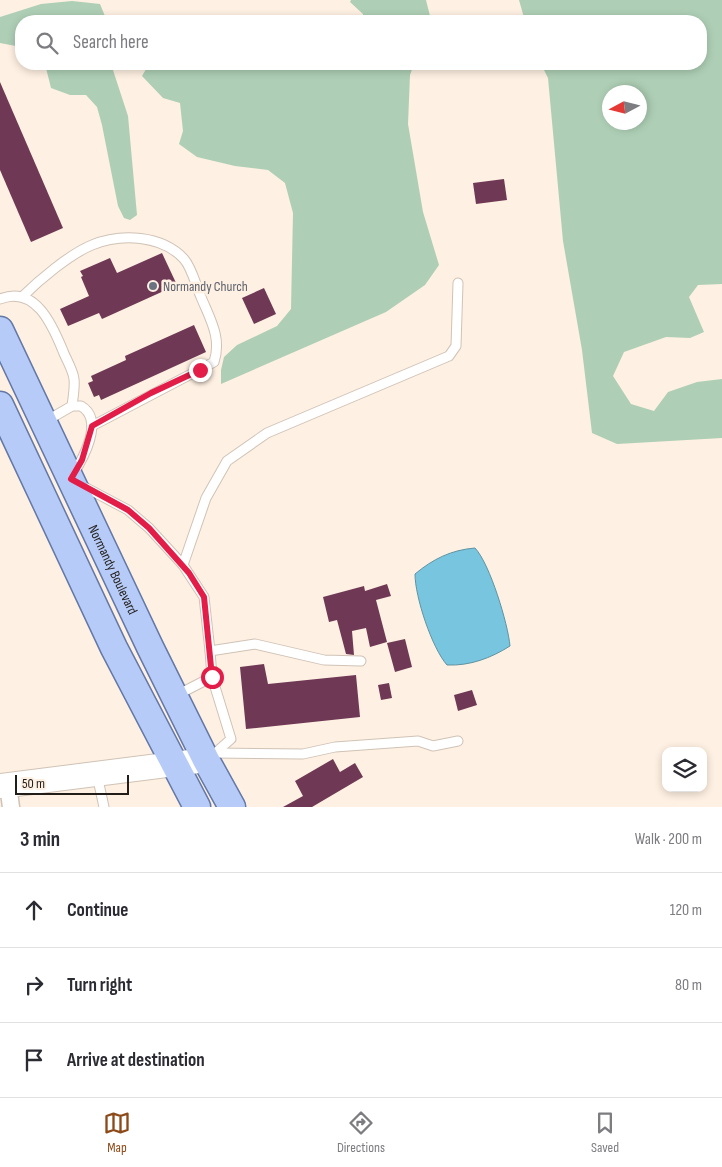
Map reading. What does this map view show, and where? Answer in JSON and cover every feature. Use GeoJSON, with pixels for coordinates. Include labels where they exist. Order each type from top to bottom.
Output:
{"type":"FeatureCollection","features":[{"type":"Feature","properties":{"kind":"main road","name":"Normandy Boulevard"},"geometry":{"type":"LineString","coordinates":[[0,330],[175,696],[210,757],[232,807]]}},
{"type":"Feature","properties":{"kind":"main road"},"geometry":{"type":"LineString","coordinates":[[0,405],[114,648],[197,807]]}},
{"type":"Feature","properties":{"kind":"main road"},"geometry":{"type":"LineString","coordinates":[[43,494],[71,479]]}},
{"type":"Feature","properties":{"kind":"street"},"geometry":{"type":"LineString","coordinates":[[6,793],[97,774],[210,757]]}},
{"type":"Feature","properties":{"kind":"lane"},"geometry":{"type":"LineString","coordinates":[[22,297],[39,280],[80,251],[92,245],[114,239],[155,240],[170,246],[185,260],[216,331],[218,349],[214,362],[92,426]]}},
{"type":"Feature","properties":{"kind":"lane"},"geometry":{"type":"LineString","coordinates":[[183,565],[206,498],[226,461],[267,433],[449,356],[456,346],[458,283]]}},
{"type":"Feature","properties":{"kind":"lane"},"geometry":{"type":"LineString","coordinates":[[0,298],[9,295],[22,297],[34,303],[44,312],[54,328],[74,378],[72,406]]}},
{"type":"Feature","properties":{"kind":"lane"},"geometry":{"type":"LineString","coordinates":[[44,422],[72,406],[85,409],[92,426],[82,460],[71,479],[128,510],[149,528],[183,565],[204,597],[212,677],[231,739],[210,757]]}},
{"type":"Feature","properties":{"kind":"lane"},"geometry":{"type":"LineString","coordinates":[[210,652],[255,644],[324,660],[361,662]]}},
{"type":"Feature","properties":{"kind":"lane"},"geometry":{"type":"LineString","coordinates":[[175,696],[212,677]]}},
{"type":"Feature","properties":{"kind":"lane"},"geometry":{"type":"LineString","coordinates":[[210,757],[303,754],[335,747],[418,741],[433,746],[458,741]]}},
{"type":"Feature","properties":{"kind":"lane"},"geometry":{"type":"LineString","coordinates":[[97,774],[104,807]]}},
{"type":"Feature","properties":{"kind":"green space"},"geometry":{"type":"Polygon","coordinates":[[[351,0],[426,0],[430,15],[363,15],[350,2],[351,0]]]}},
{"type":"Feature","properties":{"kind":"green space"},"geometry":{"type":"Polygon","coordinates":[[[519,0],[722,0],[722,284],[698,285],[689,297],[704,332],[690,338],[666,337],[624,352],[613,376],[631,404],[654,411],[668,392],[697,382],[722,379],[722,438],[617,444],[592,433],[582,350],[563,241],[548,78],[544,70],[707,70],[707,15],[523,15],[519,0]]]}},
{"type":"Feature","properties":{"kind":"green space"},"geometry":{"type":"Polygon","coordinates":[[[72,1],[100,4],[105,15],[15,15],[15,46],[0,43],[0,17],[41,4],[72,1]]]}},
{"type":"Feature","properties":{"kind":"green space"},"geometry":{"type":"Polygon","coordinates":[[[46,70],[113,70],[128,116],[137,215],[130,220],[124,218],[118,206],[97,107],[86,95],[70,95],[51,88],[46,70]]]}},
{"type":"Feature","properties":{"kind":"green space"},"geometry":{"type":"Polygon","coordinates":[[[146,70],[412,70],[408,124],[423,212],[439,265],[425,285],[386,312],[221,384],[221,370],[224,357],[237,345],[277,326],[291,309],[293,213],[285,183],[268,170],[235,166],[197,157],[179,144],[183,131],[180,103],[163,98],[142,76],[146,70]]]}},
{"type":"Feature","properties":{"kind":"water"},"geometry":{"type":"Polygon","coordinates":[[[475,548],[487,567],[492,580],[506,624],[510,646],[480,660],[464,664],[447,665],[441,657],[425,622],[418,596],[415,574],[443,556],[475,548]]]}},
{"type":"Feature","properties":{"kind":"building"},"geometry":{"type":"Polygon","coordinates":[[[0,82],[63,228],[31,242],[0,170],[0,82]]]}},
{"type":"Feature","properties":{"kind":"building"},"geometry":{"type":"Polygon","coordinates":[[[504,179],[507,200],[476,204],[473,183],[504,179]]]}},
{"type":"Feature","properties":{"kind":"building"},"geometry":{"type":"Polygon","coordinates":[[[162,253],[177,285],[102,319],[99,313],[68,326],[60,309],[89,296],[80,271],[110,258],[117,273],[162,253]]]}},
{"type":"Feature","properties":{"kind":"building"},"geometry":{"type":"Polygon","coordinates":[[[264,288],[276,314],[254,324],[242,298],[264,288]]]}},
{"type":"Feature","properties":{"kind":"building"},"geometry":{"type":"Polygon","coordinates":[[[194,325],[206,352],[101,400],[99,395],[94,397],[88,383],[93,381],[91,376],[126,360],[125,356],[194,325]]]}},
{"type":"Feature","properties":{"kind":"building"},"geometry":{"type":"Polygon","coordinates":[[[387,584],[391,596],[376,600],[387,642],[370,647],[366,628],[352,631],[354,655],[346,654],[337,620],[329,622],[323,597],[364,586],[365,591],[387,584]]]}},
{"type":"Feature","properties":{"kind":"building"},"geometry":{"type":"Polygon","coordinates":[[[405,639],[412,667],[395,672],[387,643],[405,639]]]}},
{"type":"Feature","properties":{"kind":"building"},"geometry":{"type":"Polygon","coordinates":[[[264,664],[268,684],[356,675],[360,717],[246,729],[240,667],[264,664]]]}},
{"type":"Feature","properties":{"kind":"building"},"geometry":{"type":"Polygon","coordinates":[[[389,683],[392,698],[381,700],[378,685],[389,683]]]}},
{"type":"Feature","properties":{"kind":"building"},"geometry":{"type":"Polygon","coordinates":[[[472,690],[477,705],[458,711],[454,695],[472,690]]]}},
{"type":"Feature","properties":{"kind":"building"},"geometry":{"type":"Polygon","coordinates":[[[333,759],[340,772],[355,763],[363,777],[312,807],[283,807],[303,796],[295,781],[333,759]]]}},
{"type":"Feature","properties":{"kind":"place","name":"Normandy Church"},"geometry":{"type":"Point","coordinates":[153,286]}},
{"type":"Feature","properties":{"kind":"route"},"geometry":{"type":"LineString","coordinates":[[200,370],[151,393],[92,426],[82,460],[71,479],[128,510],[149,528],[189,573],[204,597],[212,677]]}}]}
